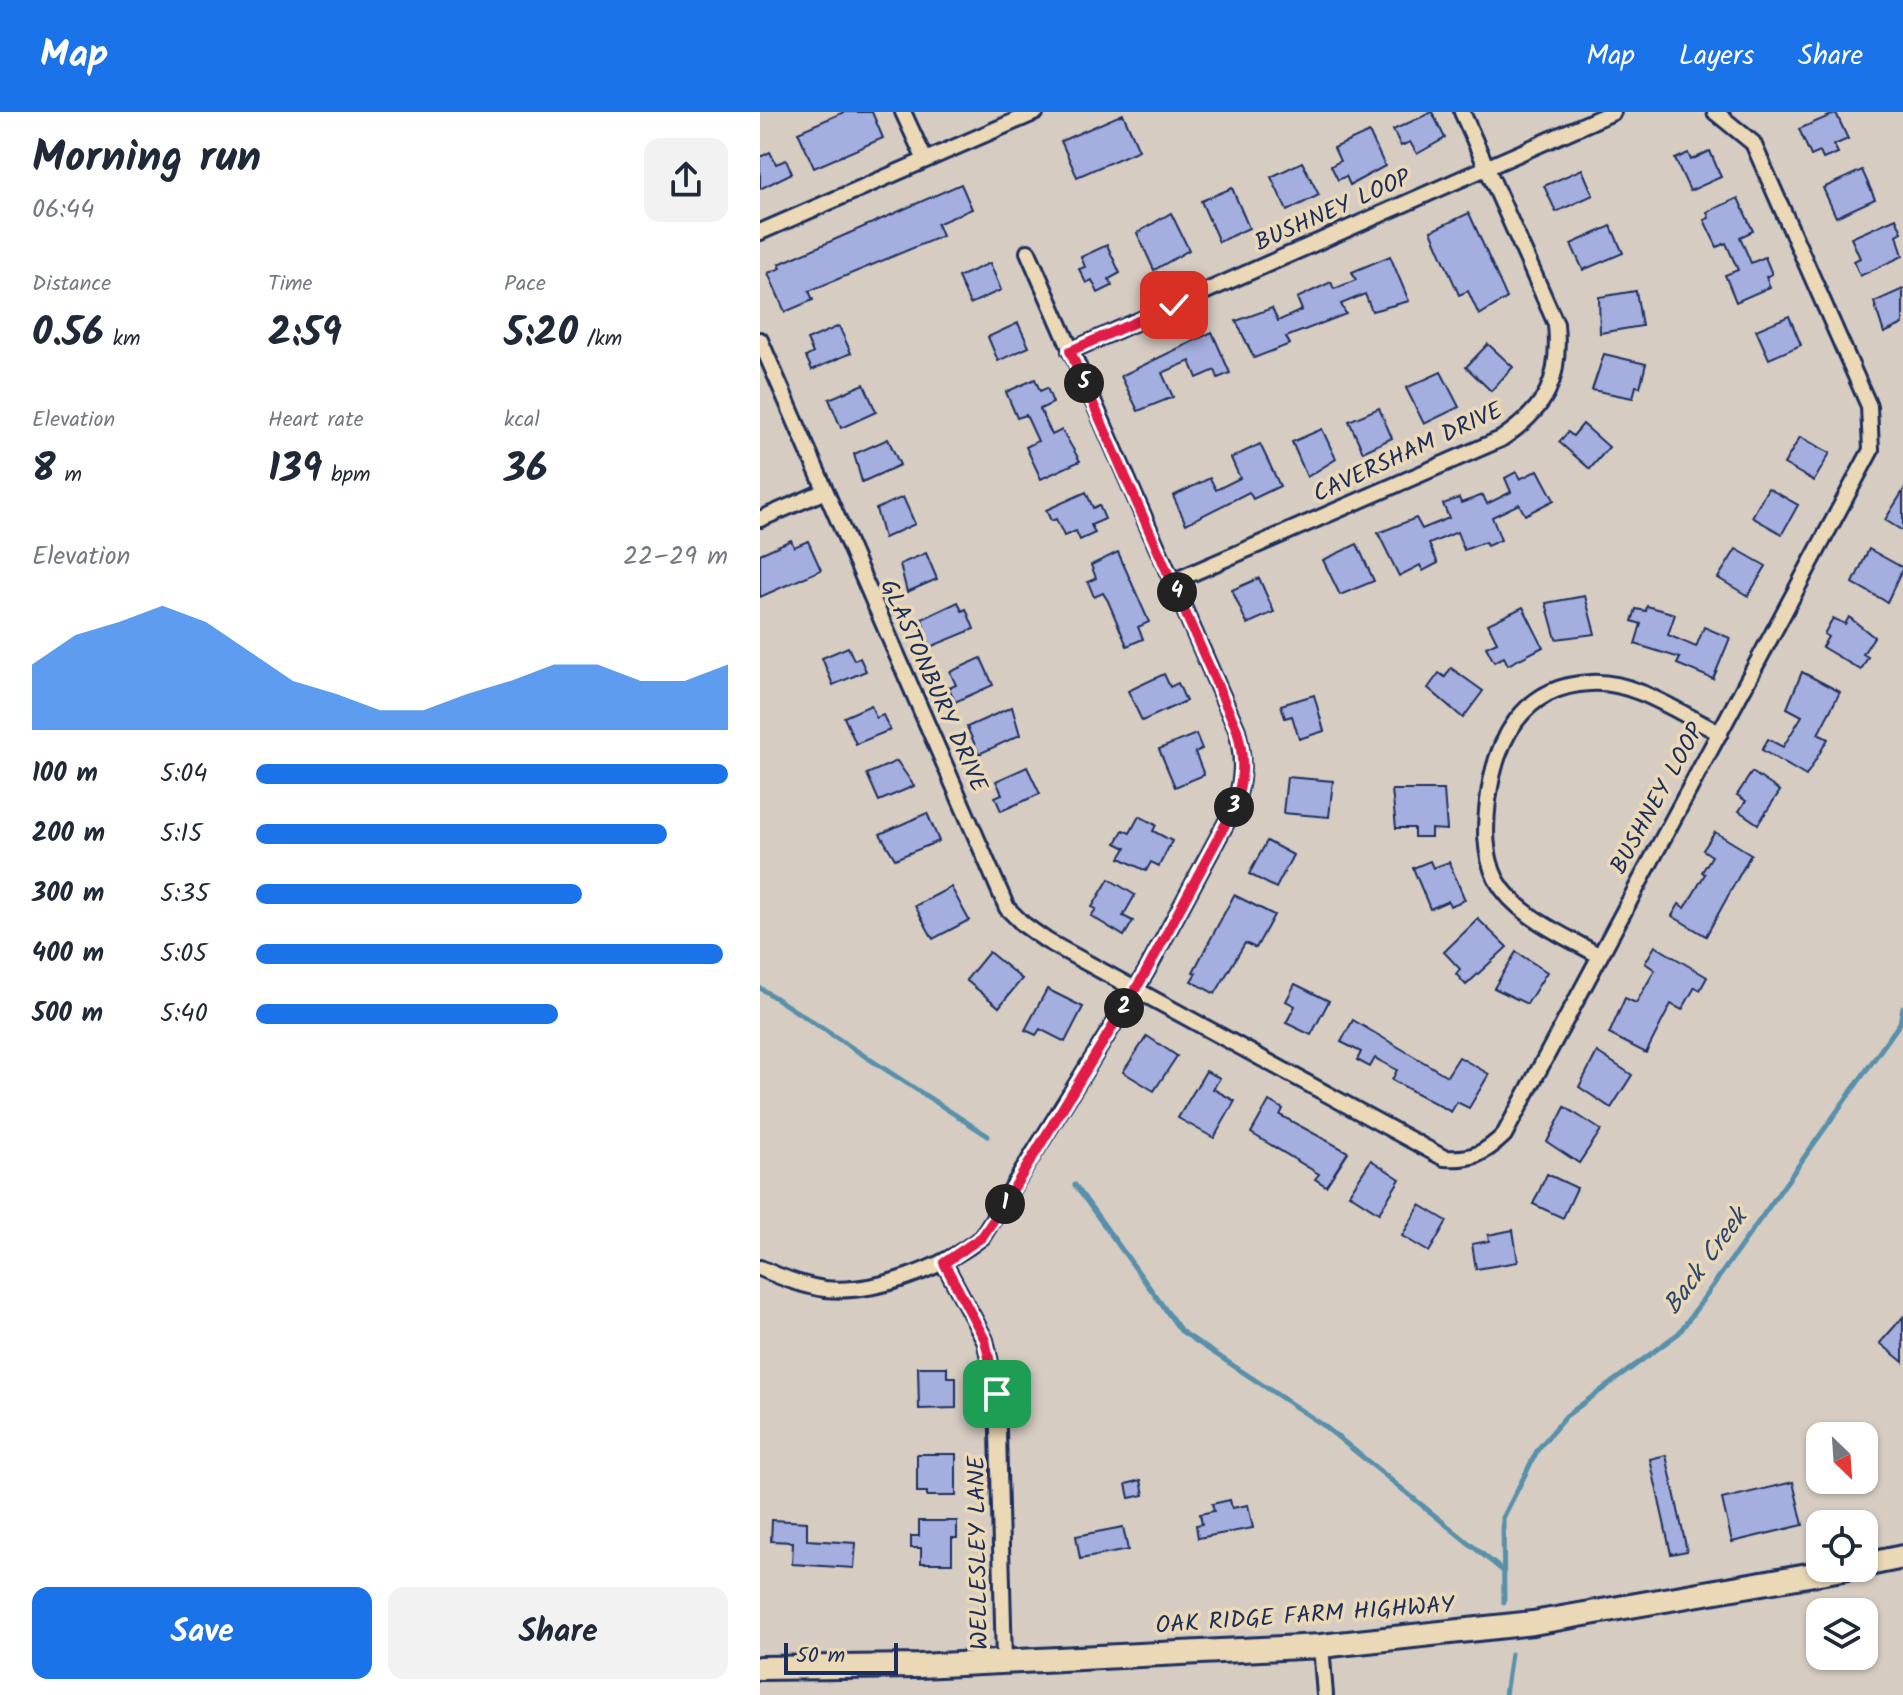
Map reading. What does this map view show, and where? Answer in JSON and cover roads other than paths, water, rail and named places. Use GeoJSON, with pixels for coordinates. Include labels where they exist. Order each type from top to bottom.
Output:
{"type":"FeatureCollection","features":[{"type":"Feature","properties":{"kind":"main road"},"geometry":{"type":"LineString","coordinates":[[1878,1562],[1903,1557]]}},
{"type":"Feature","properties":{"kind":"main road","name":"OAK RIDGE FARM HIGHWAY"},"geometry":{"type":"LineString","coordinates":[[760,1668],[1004,1661],[1321,1646],[1533,1623],[1806,1575]]}},
{"type":"Feature","properties":{"kind":"street"},"geometry":{"type":"LineString","coordinates":[[903,112],[925,160]]}},
{"type":"Feature","properties":{"kind":"street"},"geometry":{"type":"LineString","coordinates":[[760,232],[1036,112]]}},
{"type":"Feature","properties":{"kind":"street","name":"CAVERSHAM DRIVE"},"geometry":{"type":"LineString","coordinates":[[1172,582],[1501,439],[1526,422],[1542,402],[1555,377],[1559,353],[1556,324],[1462,112]]}},
{"type":"Feature","properties":{"kind":"street","name":"BUSHNEY LOOP"},"geometry":{"type":"LineString","coordinates":[[1070,351],[1613,112]]}},
{"type":"Feature","properties":{"kind":"street","name":"BUSHNEY LOOP"},"geometry":{"type":"LineString","coordinates":[[1135,989],[1444,1158],[1470,1160],[1489,1150],[1504,1135],[1871,450],[1869,406],[1753,143],[1715,112]]}},
{"type":"Feature","properties":{"kind":"street"},"geometry":{"type":"LineString","coordinates":[[760,1268],[826,1289],[889,1282],[944,1263],[982,1237],[1135,989],[1233,810],[1242,785],[1243,753],[1237,730],[1028,252]]}},
{"type":"Feature","properties":{"kind":"street","name":"GLASTONBURY DRIVE"},"geometry":{"type":"LineString","coordinates":[[760,340],[823,492],[1007,908],[1047,941],[1135,989]]}},
{"type":"Feature","properties":{"kind":"street"},"geometry":{"type":"LineString","coordinates":[[760,519],[823,492]]}},
{"type":"Feature","properties":{"kind":"street"},"geometry":{"type":"LineString","coordinates":[[1598,955],[1529,914],[1497,880],[1485,839],[1491,773],[1501,742],[1514,721],[1537,701],[1564,687],[1588,683],[1632,689],[1720,733]]}},
{"type":"Feature","properties":{"kind":"street","name":"WELLESLEY LANE"},"geometry":{"type":"LineString","coordinates":[[944,1263],[985,1340],[997,1394],[1004,1661]]}},
{"type":"Feature","properties":{"kind":"street"},"geometry":{"type":"LineString","coordinates":[[1321,1646],[1325,1695]]}},
{"type":"Feature","properties":{"kind":"waterway"},"geometry":{"type":"LineString","coordinates":[[760,988],[988,1136]]}},
{"type":"Feature","properties":{"kind":"waterway","name":"Back Creek"},"geometry":{"type":"LineString","coordinates":[[1504,1603],[1503,1518],[1538,1449],[1566,1416],[1679,1333],[1900,1023],[1903,1007]]}},
{"type":"Feature","properties":{"kind":"waterway"},"geometry":{"type":"LineString","coordinates":[[1075,1185],[1181,1331],[1323,1425],[1502,1570]]}},
{"type":"Feature","properties":{"kind":"waterway","name":"Back Creek"},"geometry":{"type":"LineString","coordinates":[[1505,1695],[1511,1654]]}}]}
